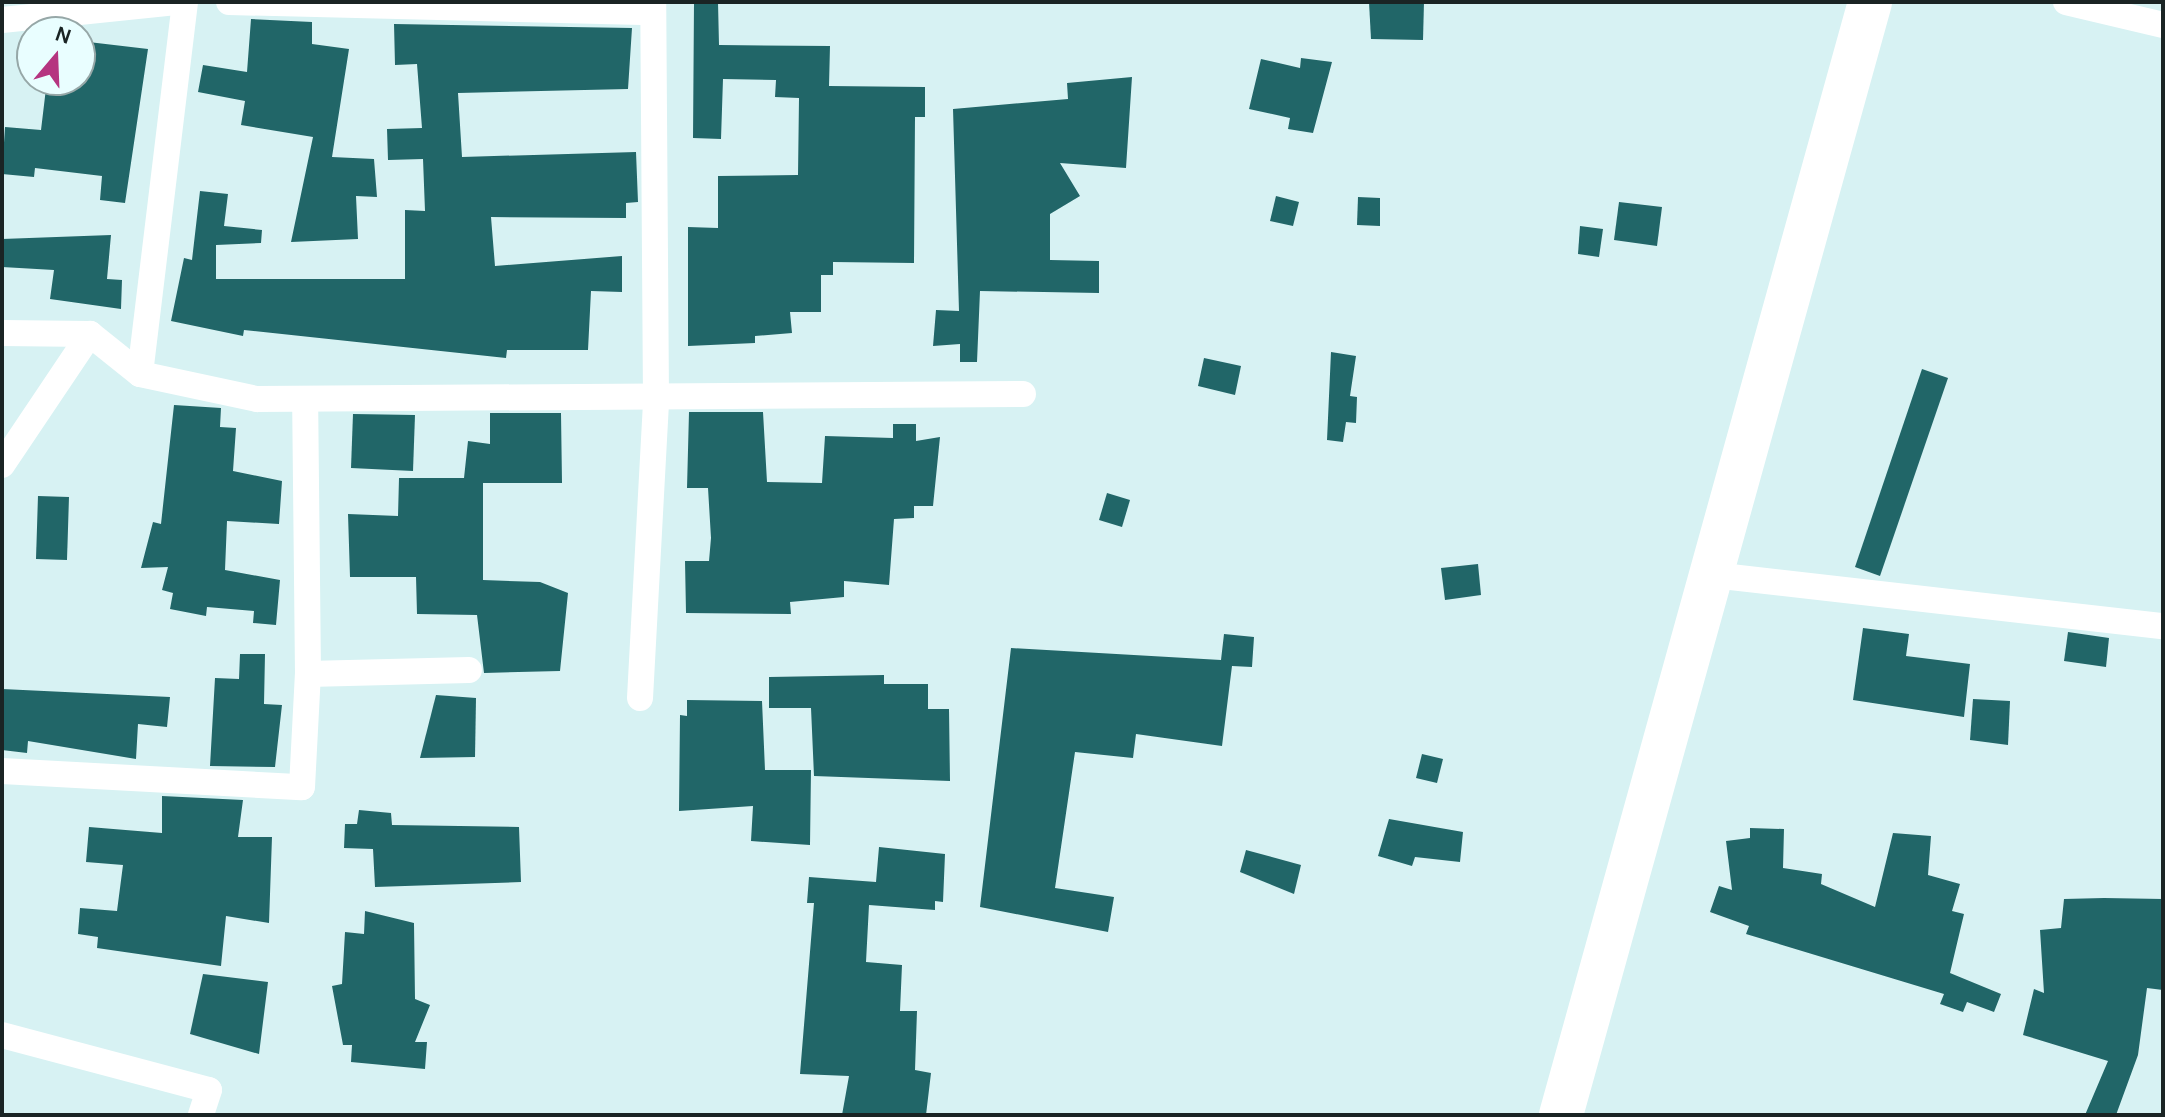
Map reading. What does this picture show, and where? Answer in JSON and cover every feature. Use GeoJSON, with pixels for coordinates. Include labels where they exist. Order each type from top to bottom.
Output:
{"type":"FeatureCollection","features":[{"type":"Feature","properties":{"kind":"highway"},"geometry":{"type":"LineString","coordinates":[[1561,1115],[1870,2]]}},
{"type":"Feature","properties":{"kind":"street"},"geometry":{"type":"LineString","coordinates":[[2,20],[176,2]]}},
{"type":"Feature","properties":{"kind":"street"},"geometry":{"type":"LineString","coordinates":[[140,374],[185,2]]}},
{"type":"Feature","properties":{"kind":"street"},"geometry":{"type":"LineString","coordinates":[[229,2],[653,7],[656,400],[640,698]]}},
{"type":"Feature","properties":{"kind":"street"},"geometry":{"type":"LineString","coordinates":[[2066,2],[2163,25]]}},
{"type":"Feature","properties":{"kind":"street"},"geometry":{"type":"LineString","coordinates":[[2,333],[90,334],[140,374],[257,399],[656,400],[1023,394]]}},
{"type":"Feature","properties":{"kind":"street"},"geometry":{"type":"LineString","coordinates":[[2,465],[90,334]]}},
{"type":"Feature","properties":{"kind":"street"},"geometry":{"type":"LineString","coordinates":[[2,771],[302,787],[308,674],[305,399]]}},
{"type":"Feature","properties":{"kind":"street"},"geometry":{"type":"LineString","coordinates":[[1713,575],[2163,626]]}},
{"type":"Feature","properties":{"kind":"street"},"geometry":{"type":"LineString","coordinates":[[308,674],[469,670]]}},
{"type":"Feature","properties":{"kind":"street"},"geometry":{"type":"LineString","coordinates":[[2,1035],[209,1090],[201,1115]]}},
{"type":"Feature","properties":{"kind":"building"},"geometry":{"type":"Polygon","coordinates":[[[694,2],[718,2],[719,45],[830,46],[829,86],[925,87],[925,117],[915,117],[914,263],[833,262],[833,275],[821,275],[821,312],[790,312],[792,333],[755,336],[755,343],[688,346],[688,227],[718,228],[718,176],[798,175],[799,98],[775,97],[776,80],[723,79],[721,139],[693,138],[694,2]]]}},
{"type":"Feature","properties":{"kind":"building"},"geometry":{"type":"Polygon","coordinates":[[[1369,2],[1424,2],[1423,40],[1371,39],[1369,2]]]}},
{"type":"Feature","properties":{"kind":"building"},"geometry":{"type":"Polygon","coordinates":[[[251,19],[312,22],[312,44],[349,49],[332,157],[374,159],[377,197],[356,196],[358,239],[291,242],[313,137],[241,125],[245,101],[198,92],[203,65],[247,72],[251,19]]]}},
{"type":"Feature","properties":{"kind":"building"},"geometry":{"type":"Polygon","coordinates":[[[394,24],[632,28],[628,89],[458,93],[462,157],[636,152],[638,202],[626,203],[626,218],[491,217],[495,266],[622,256],[622,292],[591,291],[588,350],[507,350],[506,358],[244,330],[243,336],[171,321],[184,258],[192,260],[200,191],[228,194],[224,226],[262,230],[261,243],[216,245],[216,279],[405,279],[405,210],[425,211],[423,159],[388,160],[387,129],[422,128],[417,64],[395,65],[394,24]]]}},
{"type":"Feature","properties":{"kind":"building"},"geometry":{"type":"Polygon","coordinates":[[[96,43],[148,49],[125,203],[100,200],[102,176],[35,168],[34,177],[2,174],[5,127],[41,130],[45,96],[96,96],[96,43]]]}},
{"type":"Feature","properties":{"kind":"building"},"geometry":{"type":"Polygon","coordinates":[[[1301,58],[1332,62],[1313,133],[1288,129],[1290,118],[1249,109],[1261,59],[1300,68],[1301,58]]]}},
{"type":"Feature","properties":{"kind":"building"},"geometry":{"type":"Polygon","coordinates":[[[1132,77],[1126,168],[1060,163],[1080,196],[1050,214],[1050,260],[1099,261],[1099,293],[980,291],[977,362],[960,362],[960,344],[933,346],[936,310],[959,311],[953,109],[1068,99],[1067,83],[1132,77]]]}},
{"type":"Feature","properties":{"kind":"building"},"geometry":{"type":"Polygon","coordinates":[[[1276,196],[1299,202],[1293,226],[1270,221],[1276,196]]]}},
{"type":"Feature","properties":{"kind":"building"},"geometry":{"type":"Polygon","coordinates":[[[1358,197],[1380,198],[1380,226],[1357,225],[1358,197]]]}},
{"type":"Feature","properties":{"kind":"building"},"geometry":{"type":"Polygon","coordinates":[[[1619,202],[1662,207],[1657,246],[1614,240],[1619,202]]]}},
{"type":"Feature","properties":{"kind":"building"},"geometry":{"type":"Polygon","coordinates":[[[1580,226],[1603,229],[1599,257],[1578,254],[1580,226]]]}},
{"type":"Feature","properties":{"kind":"building"},"geometry":{"type":"Polygon","coordinates":[[[111,235],[107,279],[122,280],[121,309],[50,299],[54,270],[2,267],[2,239],[111,235]]]}},
{"type":"Feature","properties":{"kind":"building"},"geometry":{"type":"Polygon","coordinates":[[[1331,352],[1356,356],[1350,396],[1357,397],[1356,423],[1346,422],[1343,442],[1327,440],[1331,352]]]}},
{"type":"Feature","properties":{"kind":"building"},"geometry":{"type":"Polygon","coordinates":[[[1204,358],[1241,366],[1235,395],[1198,386],[1204,358]]]}},
{"type":"Feature","properties":{"kind":"building"},"geometry":{"type":"Polygon","coordinates":[[[1922,369],[1948,378],[1880,576],[1855,567],[1922,369]]]}},
{"type":"Feature","properties":{"kind":"building"},"geometry":{"type":"Polygon","coordinates":[[[174,405],[221,408],[220,427],[236,428],[233,471],[282,481],[279,524],[227,521],[225,570],[280,580],[276,625],[253,623],[254,611],[207,607],[206,616],[170,609],[173,593],[162,590],[168,567],[141,568],[153,522],[161,524],[174,405]]]}},
{"type":"Feature","properties":{"kind":"building"},"geometry":{"type":"Polygon","coordinates":[[[689,412],[763,412],[767,482],[822,483],[825,436],[893,438],[893,424],[916,424],[916,441],[940,437],[933,506],[914,506],[914,518],[894,519],[889,585],[844,581],[844,597],[790,602],[791,614],[686,613],[685,561],[709,561],[711,538],[708,488],[687,488],[689,412]]]}},
{"type":"Feature","properties":{"kind":"building"},"geometry":{"type":"Polygon","coordinates":[[[490,413],[561,413],[562,483],[483,483],[483,580],[540,582],[568,593],[560,671],[484,673],[477,615],[417,614],[416,577],[350,577],[348,514],[398,516],[399,478],[464,478],[468,441],[490,444],[490,413]]]}},
{"type":"Feature","properties":{"kind":"building"},"geometry":{"type":"Polygon","coordinates":[[[353,414],[415,415],[413,471],[351,468],[353,414]]]}},
{"type":"Feature","properties":{"kind":"building"},"geometry":{"type":"Polygon","coordinates":[[[1107,493],[1130,500],[1122,527],[1099,520],[1107,493]]]}},
{"type":"Feature","properties":{"kind":"building"},"geometry":{"type":"Polygon","coordinates":[[[38,496],[69,497],[67,560],[36,559],[38,496]]]}},
{"type":"Feature","properties":{"kind":"building"},"geometry":{"type":"Polygon","coordinates":[[[1478,564],[1481,595],[1445,600],[1441,568],[1478,564]]]}},
{"type":"Feature","properties":{"kind":"building"},"geometry":{"type":"Polygon","coordinates":[[[1863,628],[1909,634],[1906,656],[1970,664],[1964,717],[1853,700],[1863,628]]]}},
{"type":"Feature","properties":{"kind":"building"},"geometry":{"type":"Polygon","coordinates":[[[2068,632],[2109,638],[2106,667],[2064,661],[2068,632]]]}},
{"type":"Feature","properties":{"kind":"building"},"geometry":{"type":"Polygon","coordinates":[[[1224,634],[1254,637],[1252,667],[1232,666],[1222,746],[1136,734],[1133,758],[1075,752],[1055,888],[1114,897],[1108,932],[980,907],[1011,648],[1221,660],[1224,634]]]}},
{"type":"Feature","properties":{"kind":"building"},"geometry":{"type":"Polygon","coordinates":[[[240,654],[265,654],[264,704],[282,705],[275,767],[210,766],[215,678],[239,679],[240,654]]]}},
{"type":"Feature","properties":{"kind":"building"},"geometry":{"type":"Polygon","coordinates":[[[884,675],[884,684],[928,684],[928,709],[949,709],[950,781],[814,776],[811,708],[769,708],[769,677],[884,675]]]}},
{"type":"Feature","properties":{"kind":"building"},"geometry":{"type":"Polygon","coordinates":[[[2,689],[170,697],[167,727],[138,724],[136,759],[28,741],[27,753],[2,750],[2,689]]]}},
{"type":"Feature","properties":{"kind":"building"},"geometry":{"type":"Polygon","coordinates":[[[436,695],[476,698],[475,757],[420,758],[436,695]]]}},
{"type":"Feature","properties":{"kind":"building"},"geometry":{"type":"Polygon","coordinates":[[[1973,699],[2010,701],[2008,745],[1970,740],[1973,699]]]}},
{"type":"Feature","properties":{"kind":"building"},"geometry":{"type":"Polygon","coordinates":[[[687,700],[762,701],[765,770],[811,770],[810,845],[751,841],[753,806],[679,811],[680,715],[687,716],[687,700]]]}},
{"type":"Feature","properties":{"kind":"building"},"geometry":{"type":"Polygon","coordinates":[[[1422,754],[1443,759],[1437,783],[1416,778],[1422,754]]]}},
{"type":"Feature","properties":{"kind":"building"},"geometry":{"type":"Polygon","coordinates":[[[162,796],[243,800],[238,837],[272,837],[269,923],[226,916],[221,966],[97,948],[98,937],[78,934],[80,908],[117,911],[123,865],[86,862],[89,827],[162,833],[162,796]]]}},
{"type":"Feature","properties":{"kind":"building"},"geometry":{"type":"Polygon","coordinates":[[[359,810],[391,813],[392,825],[519,827],[521,882],[375,887],[373,849],[344,848],[345,824],[357,824],[359,810]]]}},
{"type":"Feature","properties":{"kind":"building"},"geometry":{"type":"Polygon","coordinates":[[[1389,819],[1463,832],[1460,862],[1415,857],[1412,866],[1378,856],[1389,819]]]}},
{"type":"Feature","properties":{"kind":"building"},"geometry":{"type":"Polygon","coordinates":[[[1750,828],[1784,829],[1783,868],[1822,874],[1821,884],[1875,907],[1893,833],[1931,836],[1928,875],[1960,884],[1952,911],[1964,914],[1950,973],[2001,994],[1994,1012],[1967,1002],[1963,1012],[1940,1004],[1944,994],[1746,934],[1749,926],[1710,912],[1719,886],[1732,890],[1726,841],[1750,838],[1750,828]]]}},
{"type":"Feature","properties":{"kind":"building"},"geometry":{"type":"Polygon","coordinates":[[[879,847],[945,854],[943,902],[935,901],[935,910],[869,905],[866,962],[902,965],[900,1011],[917,1011],[915,1070],[931,1073],[926,1115],[842,1115],[849,1076],[800,1074],[814,903],[807,903],[809,877],[876,882],[879,847]]]}},
{"type":"Feature","properties":{"kind":"building"},"geometry":{"type":"Polygon","coordinates":[[[1246,850],[1301,865],[1294,894],[1240,872],[1246,850]]]}},
{"type":"Feature","properties":{"kind":"building"},"geometry":{"type":"Polygon","coordinates":[[[2064,899],[2163,899],[2163,990],[2147,988],[2138,1055],[2116,1115],[2085,1115],[2108,1061],[2023,1035],[2034,989],[2044,993],[2040,930],[2061,928],[2064,899]]]}},
{"type":"Feature","properties":{"kind":"building"},"geometry":{"type":"Polygon","coordinates":[[[365,911],[414,923],[415,999],[430,1005],[415,1042],[427,1042],[425,1069],[351,1062],[352,1045],[343,1045],[332,986],[342,984],[345,932],[364,934],[365,911]]]}},
{"type":"Feature","properties":{"kind":"building"},"geometry":{"type":"Polygon","coordinates":[[[203,974],[268,982],[259,1054],[190,1034],[203,974]]]}}]}
